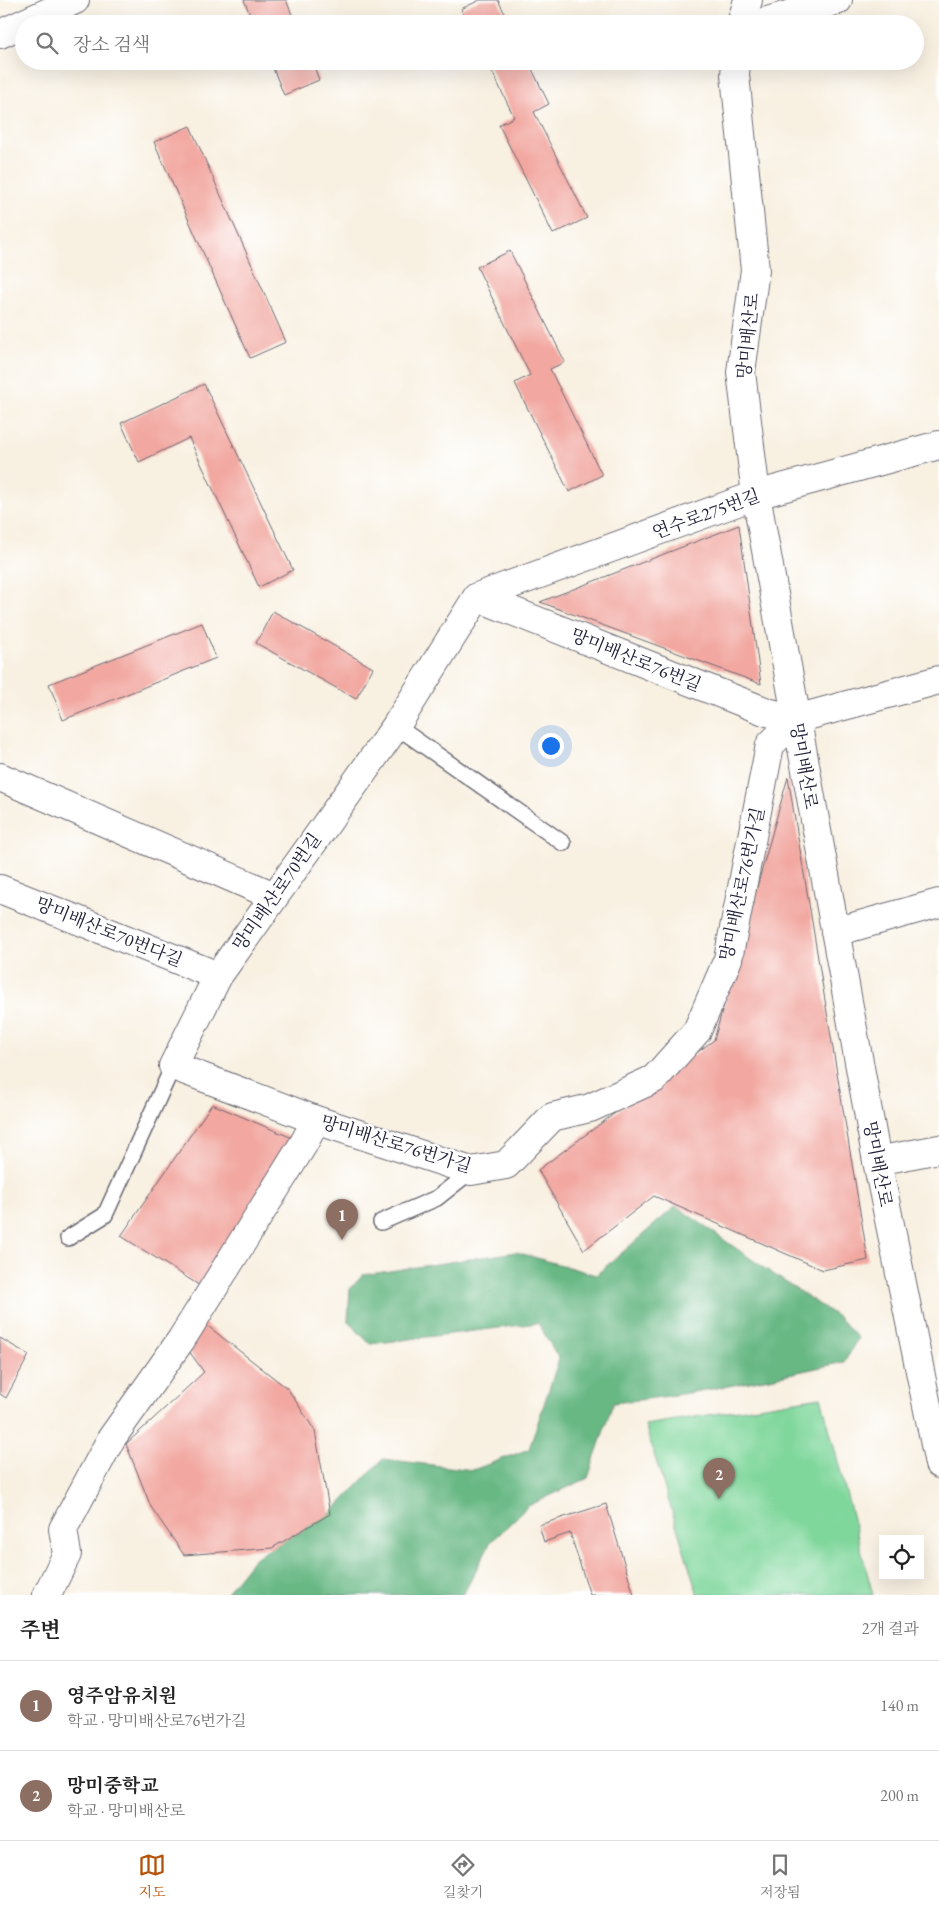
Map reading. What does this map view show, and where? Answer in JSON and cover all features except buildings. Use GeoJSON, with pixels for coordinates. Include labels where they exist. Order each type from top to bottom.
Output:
{"type":"FeatureCollection","features":[{"type":"Feature","properties":{"kind":"street"},"geometry":{"type":"LineString","coordinates":[[42,15],[75,0]]}},
{"type":"Feature","properties":{"kind":"street"},"geometry":{"type":"LineString","coordinates":[[744,15],[748,0]]}},
{"type":"Feature","properties":{"kind":"street"},"geometry":{"type":"LineString","coordinates":[[787,15],[838,0]]}},
{"type":"Feature","properties":{"kind":"street"},"geometry":{"type":"LineString","coordinates":[[0,34],[15,27]]}},
{"type":"Feature","properties":{"kind":"street","name":"망미배산로"},"geometry":{"type":"LineString","coordinates":[[735,70],[755,270],[741,372],[756,495],[876,1161],[934,1413],[939,1464]]}},
{"type":"Feature","properties":{"kind":"street","name":"연수로275번길"},"geometry":{"type":"LineString","coordinates":[[477,597],[756,495],[939,445]]}},
{"type":"Feature","properties":{"kind":"street","name":"망미배산로76번길"},"geometry":{"type":"LineString","coordinates":[[477,597],[767,712],[796,720]]}},
{"type":"Feature","properties":{"kind":"street","name":"망미배산로70번길"},"geometry":{"type":"LineString","coordinates":[[173,1066],[218,976],[396,726],[477,597]]}},
{"type":"Feature","properties":{"kind":"street"},"geometry":{"type":"LineString","coordinates":[[796,720],[939,680]]}},
{"type":"Feature","properties":{"kind":"street","name":"망미배산로76번가길"},"geometry":{"type":"LineString","coordinates":[[173,1066],[316,1120],[471,1171],[506,1166],[552,1117],[590,1108],[654,1079],[697,1031],[728,959],[770,746],[796,720]]}},
{"type":"Feature","properties":{"kind":"street"},"geometry":{"type":"LineString","coordinates":[[0,777],[274,896]]}},
{"type":"Feature","properties":{"kind":"street","name":"망미배산로70번다길"},"geometry":{"type":"LineString","coordinates":[[0,889],[218,976]]}},
{"type":"Feature","properties":{"kind":"street"},"geometry":{"type":"LineString","coordinates":[[835,932],[939,903]]}},
{"type":"Feature","properties":{"kind":"street"},"geometry":{"type":"LineString","coordinates":[[47,1595],[67,1554],[63,1529],[111,1439],[180,1340],[304,1143],[316,1120]]}},
{"type":"Feature","properties":{"kind":"street"},"geometry":{"type":"LineString","coordinates":[[876,1161],[939,1149]]}},
{"type":"Feature","properties":{"kind":"lane"},"geometry":{"type":"LineString","coordinates":[[396,726],[563,843]]}},
{"type":"Feature","properties":{"kind":"lane"},"geometry":{"type":"LineString","coordinates":[[68,1238],[105,1215],[173,1066]]}},
{"type":"Feature","properties":{"kind":"lane"},"geometry":{"type":"LineString","coordinates":[[381,1222],[437,1198],[471,1171]]}},
{"type":"Feature","properties":{"kind":"green space"},"geometry":{"type":"Polygon","coordinates":[[[676,1206],[838,1317],[858,1338],[844,1362],[700,1391],[613,1403],[588,1478],[528,1506],[490,1543],[463,1595],[225,1595],[253,1559],[330,1514],[383,1459],[473,1470],[529,1449],[559,1359],[538,1323],[370,1344],[348,1321],[350,1289],[363,1275],[516,1252],[596,1275],[676,1206]]]}},
{"type":"Feature","properties":{"kind":"green space"},"geometry":{"type":"Polygon","coordinates":[[[821,1397],[873,1595],[698,1595],[645,1425],[821,1397]]]}},
{"type":"Feature","properties":{"kind":"place","name":"영주암유치원"},"geometry":{"type":"Point","coordinates":[342,1240]}},
{"type":"Feature","properties":{"kind":"place","name":"망미중학교"},"geometry":{"type":"Point","coordinates":[719,1499]}}]}
